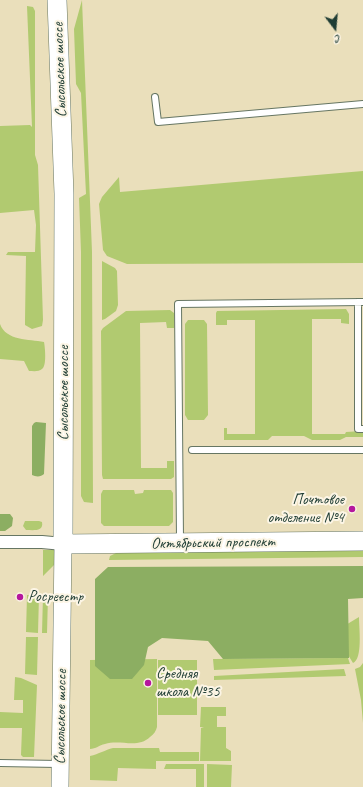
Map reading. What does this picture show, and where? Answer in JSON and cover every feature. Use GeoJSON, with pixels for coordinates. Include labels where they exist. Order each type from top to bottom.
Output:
{"type":"FeatureCollection","features":[{"type":"Feature","properties":{"kind":"main road","name":"Сысольское шоссе"},"geometry":{"type":"LineString","coordinates":[[57,0],[64,194],[63,544],[60,787]]}},
{"type":"Feature","properties":{"kind":"main road","name":"Октябрьский проспект"},"geometry":{"type":"LineString","coordinates":[[63,544],[363,541]]}},
{"type":"Feature","properties":{"kind":"street"},"geometry":{"type":"LineString","coordinates":[[0,542],[42,542],[63,544]]}},
{"type":"Feature","properties":{"kind":"lane"},"geometry":{"type":"LineString","coordinates":[[155,97],[158,122],[363,104]]}},
{"type":"Feature","properties":{"kind":"lane"},"geometry":{"type":"LineString","coordinates":[[180,543],[178,304],[360,302],[358,429],[363,429]]}},
{"type":"Feature","properties":{"kind":"lane"},"geometry":{"type":"LineString","coordinates":[[192,450],[363,450]]}},
{"type":"Feature","properties":{"kind":"lane"},"geometry":{"type":"LineString","coordinates":[[0,763],[60,764]]}},
{"type":"Feature","properties":{"kind":"green space"},"geometry":{"type":"Polygon","coordinates":[[[82,0],[92,252],[93,503],[84,502],[81,496],[81,252],[79,198],[86,194],[81,93],[76,84],[74,29],[82,0]]]}},
{"type":"Feature","properties":{"kind":"green space"},"geometry":{"type":"Polygon","coordinates":[[[27,6],[33,7],[35,11],[35,155],[38,165],[43,320],[42,326],[32,329],[25,325],[26,256],[6,255],[8,252],[35,252],[36,225],[34,210],[0,213],[0,126],[30,125],[32,127],[27,6]]]}},
{"type":"Feature","properties":{"kind":"green space"},"geometry":{"type":"Polygon","coordinates":[[[363,171],[363,263],[127,264],[107,256],[103,250],[99,204],[102,197],[119,177],[120,192],[363,171]]]}},
{"type":"Feature","properties":{"kind":"green space"},"geometry":{"type":"Polygon","coordinates":[[[102,261],[115,268],[117,271],[118,305],[116,311],[102,320],[102,261]]]}},
{"type":"Feature","properties":{"kind":"green space"},"geometry":{"type":"Polygon","coordinates":[[[346,309],[349,314],[349,324],[341,323],[341,319],[312,319],[312,434],[345,434],[346,432],[363,431],[363,437],[346,437],[340,440],[312,440],[304,436],[272,436],[268,440],[224,440],[224,428],[227,428],[227,434],[255,434],[255,320],[227,320],[227,325],[216,325],[217,311],[346,309]]]}},
{"type":"Feature","properties":{"kind":"green space"},"geometry":{"type":"Polygon","coordinates":[[[170,310],[174,313],[174,328],[167,328],[166,322],[140,323],[141,468],[167,468],[167,461],[174,461],[174,477],[171,479],[103,479],[101,331],[126,311],[170,310]]]}},
{"type":"Feature","properties":{"kind":"green space"},"geometry":{"type":"Polygon","coordinates":[[[188,320],[204,320],[207,324],[208,415],[204,420],[188,420],[185,415],[185,324],[188,320]]]}},
{"type":"Feature","properties":{"kind":"green space"},"geometry":{"type":"Polygon","coordinates":[[[0,324],[7,334],[19,338],[44,342],[45,364],[41,370],[29,371],[24,361],[0,359],[0,324]]]}},
{"type":"Feature","properties":{"kind":"green space"},"geometry":{"type":"Polygon","coordinates":[[[36,422],[46,423],[44,474],[41,476],[32,475],[32,426],[36,422]]]}},
{"type":"Feature","properties":{"kind":"green space"},"geometry":{"type":"Polygon","coordinates":[[[103,490],[134,490],[135,494],[143,493],[144,490],[171,490],[173,493],[173,522],[169,526],[104,526],[101,523],[101,494],[103,490]]]}},
{"type":"Feature","properties":{"kind":"green space"},"geometry":{"type":"Polygon","coordinates":[[[0,514],[10,514],[13,518],[12,526],[5,531],[0,531],[0,514]]]}},
{"type":"Feature","properties":{"kind":"green space"},"geometry":{"type":"Polygon","coordinates":[[[25,521],[39,521],[42,522],[42,525],[40,529],[37,530],[26,530],[23,526],[25,521]]]}},
{"type":"Feature","properties":{"kind":"green space"},"geometry":{"type":"Polygon","coordinates":[[[43,550],[55,550],[55,564],[43,576],[43,550]]]}},
{"type":"Feature","properties":{"kind":"green space"},"geometry":{"type":"Polygon","coordinates":[[[363,550],[363,557],[109,560],[110,556],[116,553],[363,550]]]}},
{"type":"Feature","properties":{"kind":"green space","name":"Средняя школа №35"},"geometry":{"type":"Polygon","coordinates":[[[363,566],[363,598],[348,599],[349,658],[223,659],[208,641],[162,638],[148,647],[144,665],[132,679],[110,679],[95,666],[95,579],[108,567],[363,566]]]}},
{"type":"Feature","properties":{"kind":"green space"},"geometry":{"type":"Polygon","coordinates":[[[27,595],[39,595],[38,633],[26,632],[27,595]]]}},
{"type":"Feature","properties":{"kind":"green space"},"geometry":{"type":"Polygon","coordinates":[[[43,595],[48,596],[47,633],[42,633],[43,595]]]}},
{"type":"Feature","properties":{"kind":"green space"},"geometry":{"type":"Polygon","coordinates":[[[359,617],[359,650],[358,656],[353,663],[334,632],[359,617]]]}},
{"type":"Feature","properties":{"kind":"green space"},"geometry":{"type":"Polygon","coordinates":[[[26,637],[38,637],[37,675],[25,674],[26,637]]]}},
{"type":"Feature","properties":{"kind":"green space"},"geometry":{"type":"Polygon","coordinates":[[[348,658],[350,664],[214,670],[213,659],[348,658]]]}},
{"type":"Feature","properties":{"kind":"green space"},"geometry":{"type":"Polygon","coordinates":[[[157,659],[157,727],[155,732],[145,741],[134,743],[117,742],[90,749],[90,660],[157,659]]]}},
{"type":"Feature","properties":{"kind":"green space"},"geometry":{"type":"Polygon","coordinates":[[[158,660],[197,660],[197,715],[158,715],[158,660]]]}},
{"type":"Feature","properties":{"kind":"green space"},"geometry":{"type":"Polygon","coordinates":[[[363,663],[363,723],[361,700],[355,669],[360,667],[363,663]]]}},
{"type":"Feature","properties":{"kind":"green space"},"geometry":{"type":"Polygon","coordinates":[[[344,669],[346,676],[214,680],[214,676],[344,669]]]}},
{"type":"Feature","properties":{"kind":"green space"},"geometry":{"type":"Polygon","coordinates":[[[15,677],[37,685],[34,757],[23,757],[21,755],[22,728],[0,728],[0,712],[23,713],[23,700],[14,700],[15,677]]]}},
{"type":"Feature","properties":{"kind":"green space"},"geometry":{"type":"Polygon","coordinates":[[[201,707],[226,707],[226,716],[217,716],[217,727],[226,727],[226,748],[231,751],[231,761],[200,761],[201,728],[204,727],[200,727],[201,707]]]}},
{"type":"Feature","properties":{"kind":"green space"},"geometry":{"type":"Polygon","coordinates":[[[113,748],[159,748],[160,752],[199,752],[199,761],[156,761],[156,769],[118,768],[117,781],[90,780],[90,756],[113,748]]]}},
{"type":"Feature","properties":{"kind":"green space"},"geometry":{"type":"Polygon","coordinates":[[[166,764],[204,764],[204,787],[196,787],[196,769],[164,769],[166,764]]]}},
{"type":"Feature","properties":{"kind":"green space"},"geometry":{"type":"Polygon","coordinates":[[[207,764],[232,765],[231,787],[207,787],[207,764]]]}},
{"type":"Feature","properties":{"kind":"place","name":"Почтовое отделение №4"},"geometry":{"type":"Point","coordinates":[352,509]}},
{"type":"Feature","properties":{"kind":"place","name":"Росреестр"},"geometry":{"type":"Point","coordinates":[20,597]}},
{"type":"Feature","properties":{"kind":"place","name":"Средняя школа №35"},"geometry":{"type":"Point","coordinates":[148,683]}}]}
